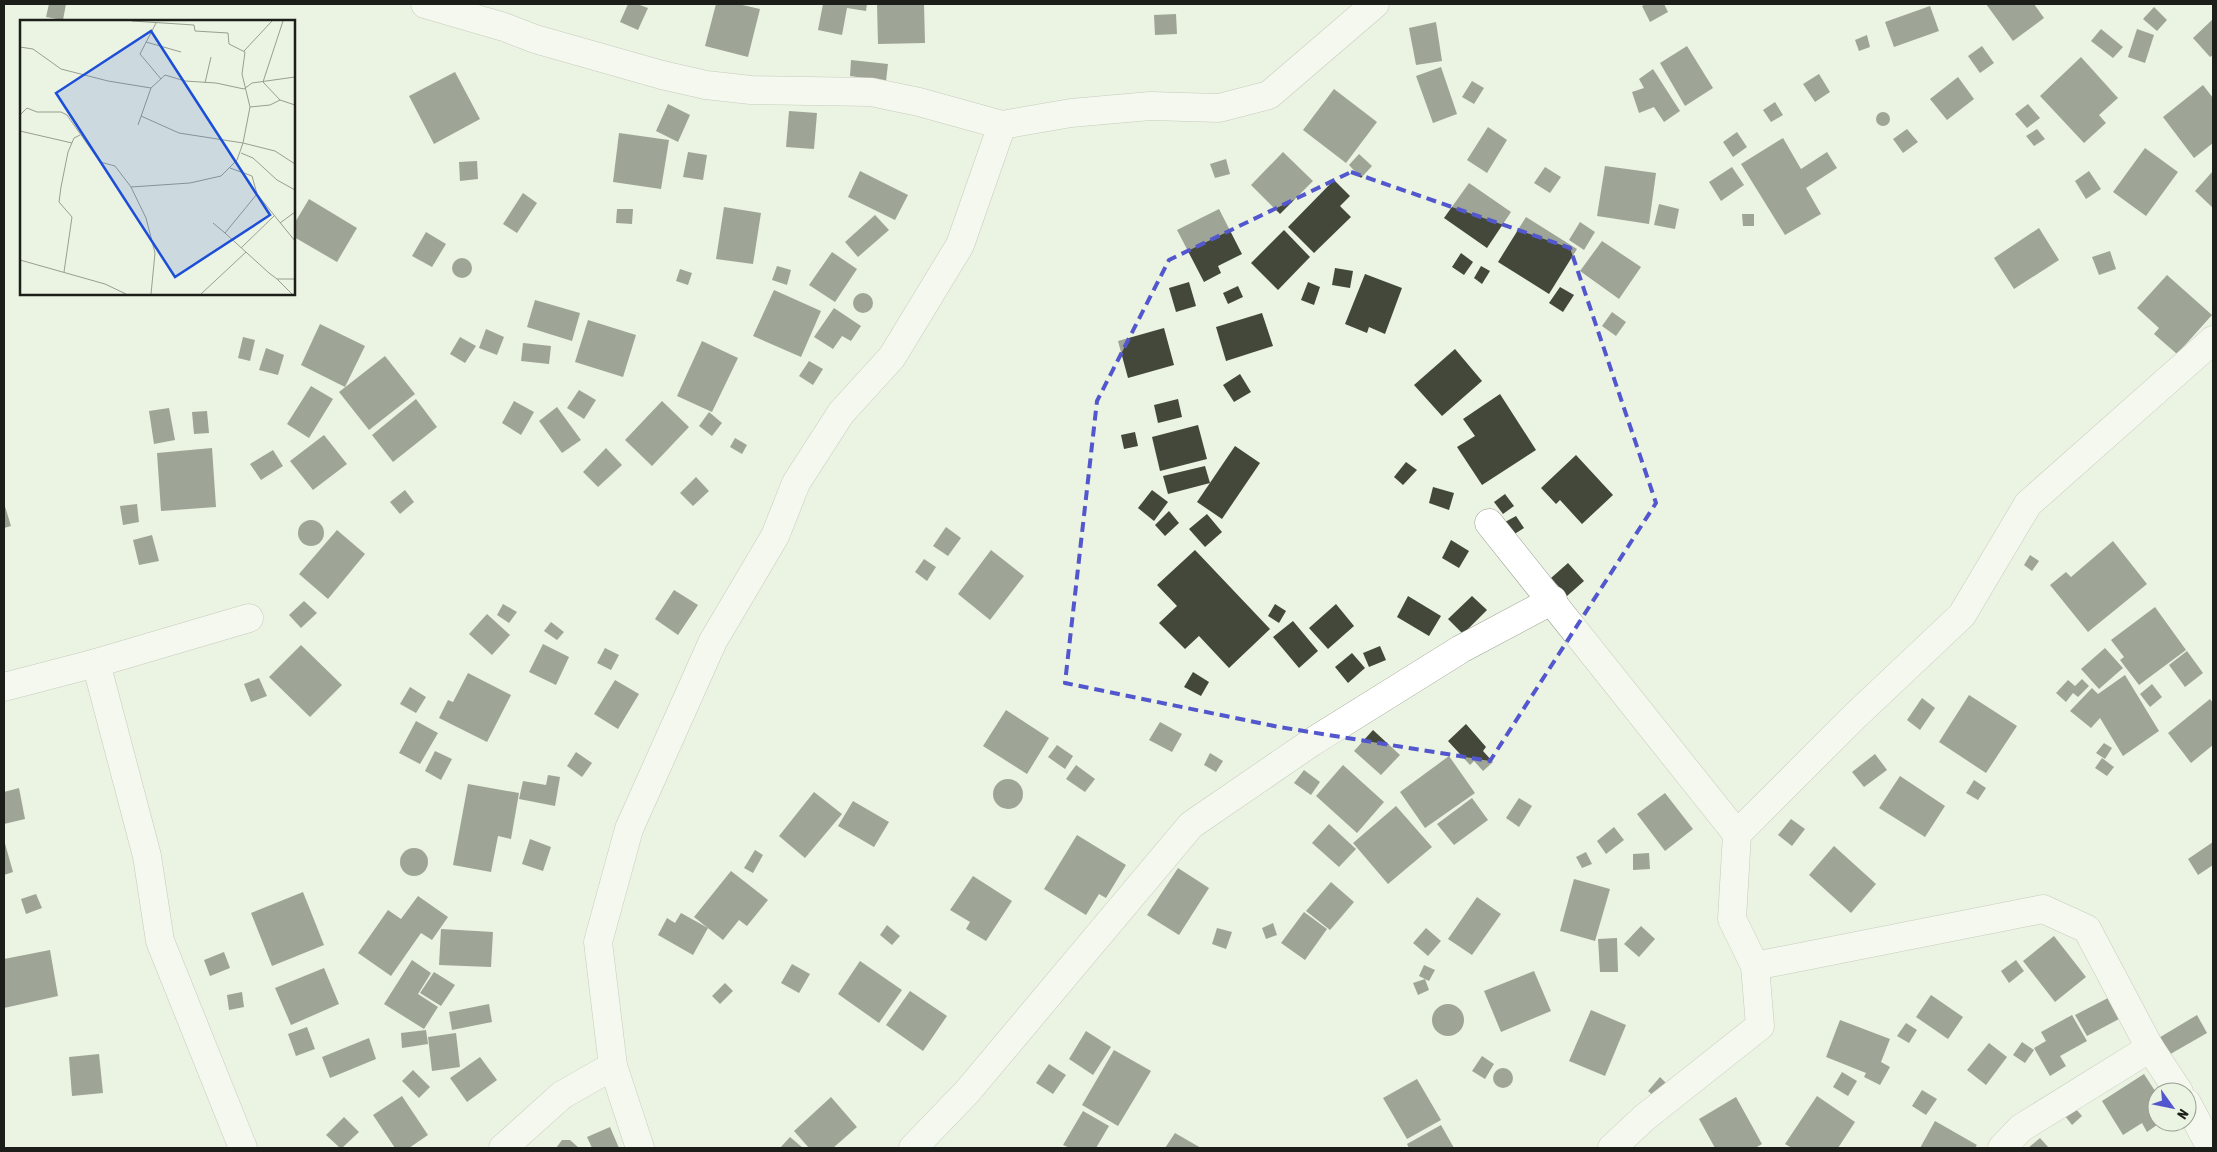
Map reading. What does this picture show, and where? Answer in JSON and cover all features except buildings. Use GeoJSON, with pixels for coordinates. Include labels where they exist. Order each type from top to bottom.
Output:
{"type":"FeatureCollection","features":[{"type":"Feature","properties":{"kind":"street"},"geometry":{"type":"LineString","coordinates":[[425,4],[504,27],[535,39],[662,75],[706,85],[751,90],[871,92],[919,102],[1002,126],[1071,113],[1150,106],[1219,108],[1269,95],[1375,4]]}},
{"type":"Feature","properties":{"kind":"street"},"geometry":{"type":"LineString","coordinates":[[640,1148],[613,1066],[598,942],[629,829],[713,641],[775,536],[796,483],[841,413],[892,357],[960,245],[1002,126]]}},
{"type":"Feature","properties":{"kind":"street"},"geometry":{"type":"LineString","coordinates":[[1737,834],[1854,717],[1962,615],[2028,504],[2213,340]]}},
{"type":"Feature","properties":{"kind":"street"},"geometry":{"type":"LineString","coordinates":[[1489,523],[1553,600],[1737,834],[1732,918],[1755,966],[1760,1026],[1644,1118],[1612,1148]]}},
{"type":"Feature","properties":{"kind":"street"},"geometry":{"type":"LineString","coordinates":[[913,1148],[967,1092],[1191,825],[1312,742],[1453,654],[1553,600]]}},
{"type":"Feature","properties":{"kind":"street"},"geometry":{"type":"LineString","coordinates":[[4,687],[96,663],[249,618]]}},
{"type":"Feature","properties":{"kind":"street"},"geometry":{"type":"LineString","coordinates":[[96,663],[147,856],[160,941],[243,1148]]}},
{"type":"Feature","properties":{"kind":"street"},"geometry":{"type":"LineString","coordinates":[[1755,966],[2043,909],[2087,929],[2150,1048],[2172,1082]]}},
{"type":"Feature","properties":{"kind":"street"},"geometry":{"type":"LineString","coordinates":[[2002,1148],[2021,1128],[2150,1048]]}},
{"type":"Feature","properties":{"kind":"street"},"geometry":{"type":"LineString","coordinates":[[503,1148],[562,1095],[613,1066]]}},
{"type":"Feature","properties":{"kind":"street"},"geometry":{"type":"LineString","coordinates":[[2197,1122],[2211,1148]]}},
{"type":"Feature","properties":{"kind":"highlighted area"},"geometry":{"type":"Polygon","coordinates":[[[1351,172],[1570,248],[1656,503],[1490,761],[1279,727],[1065,683],[1097,401],[1169,260],[1351,172]]]}}]}
